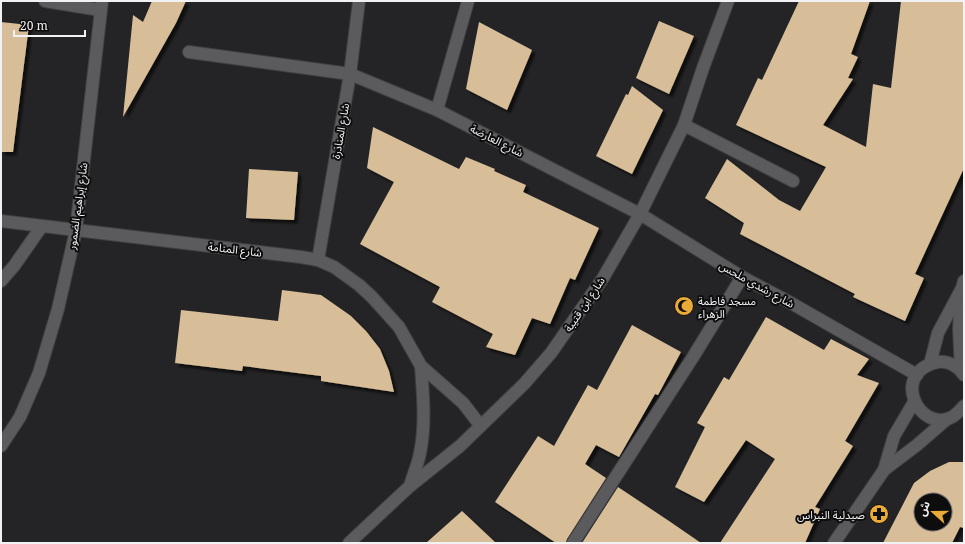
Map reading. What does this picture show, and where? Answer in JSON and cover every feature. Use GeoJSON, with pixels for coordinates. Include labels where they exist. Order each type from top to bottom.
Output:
{"type":"FeatureCollection","features":[{"type":"Feature","properties":{"kind":"street"},"geometry":{"type":"LineString","coordinates":[[45,1],[101,5]]}},
{"type":"Feature","properties":{"kind":"street","name":"شارع المناذرة"},"geometry":{"type":"LineString","coordinates":[[318,260],[350,74],[359,1]]}},
{"type":"Feature","properties":{"kind":"street"},"geometry":{"type":"LineString","coordinates":[[437,110],[468,1]]}},
{"type":"Feature","properties":{"kind":"street","name":"شارع ابن قتيبة"},"geometry":{"type":"LineString","coordinates":[[353,542],[410,486],[460,446],[524,384],[551,353],[603,278],[640,214],[684,125],[728,1]]}},
{"type":"Feature","properties":{"kind":"street","name":"شارع إبراهيم الضمور"},"geometry":{"type":"LineString","coordinates":[[1,446],[20,417],[39,373],[58,309],[76,230],[101,5]]}},
{"type":"Feature","properties":{"kind":"street","name":"شارع العارضة"},"geometry":{"type":"LineString","coordinates":[[189,52],[350,74],[437,110],[640,214]]}},
{"type":"Feature","properties":{"kind":"street"},"geometry":{"type":"LineString","coordinates":[[684,125],[793,181]]}},
{"type":"Feature","properties":{"kind":"street","name":"شارع رشدي ملحس"},"geometry":{"type":"LineString","coordinates":[[640,214],[742,277],[791,303],[916,375]]}},
{"type":"Feature","properties":{"kind":"street","name":"شارع المنامة"},"geometry":{"type":"LineString","coordinates":[[1,221],[301,256],[318,260],[334,267],[372,297],[399,327],[421,366],[463,403],[480,425]]}},
{"type":"Feature","properties":{"kind":"street"},"geometry":{"type":"LineString","coordinates":[[1,281],[14,266],[42,226]]}},
{"type":"Feature","properties":{"kind":"street"},"geometry":{"type":"LineString","coordinates":[[573,543],[693,357],[742,277]]}},
{"type":"Feature","properties":{"kind":"street"},"geometry":{"type":"LineString","coordinates":[[930,364],[938,333],[963,284]]}},
{"type":"Feature","properties":{"kind":"street"},"geometry":{"type":"LineString","coordinates":[[963,284],[959,329],[963,373]]}},
{"type":"Feature","properties":{"kind":"street"},"geometry":{"type":"LineString","coordinates":[[955,419],[934,418],[922,413],[914,402],[912,393],[913,384],[916,375],[922,368],[930,364],[941,362],[952,364],[963,373]]}},
{"type":"Feature","properties":{"kind":"street","name":"شارع المنامة"},"geometry":{"type":"LineString","coordinates":[[410,486],[420,452],[423,427],[421,366]]}},
{"type":"Feature","properties":{"kind":"street"},"geometry":{"type":"LineString","coordinates":[[834,543],[884,470],[894,436],[914,402]]}},
{"type":"Feature","properties":{"kind":"street"},"geometry":{"type":"LineString","coordinates":[[884,470],[955,419],[964,406]]}},
{"type":"Feature","properties":{"kind":"building"},"geometry":{"type":"Polygon","coordinates":[[[152,1],[186,1],[176,23],[123,117],[133,15],[143,22],[152,1]]]}},
{"type":"Feature","properties":{"kind":"building"},"geometry":{"type":"Polygon","coordinates":[[[799,1],[870,1],[851,54],[858,57],[848,78],[853,79],[823,125],[866,147],[873,84],[891,88],[901,1],[964,1],[964,168],[915,274],[924,278],[905,321],[853,297],[855,294],[740,234],[744,223],[705,198],[727,159],[779,200],[800,211],[826,167],[736,125],[758,78],[762,80],[799,1]]]}},
{"type":"Feature","properties":{"kind":"building"},"geometry":{"type":"Polygon","coordinates":[[[659,21],[694,36],[669,94],[636,78],[659,21]]]}},
{"type":"Feature","properties":{"kind":"building"},"geometry":{"type":"Polygon","coordinates":[[[1,22],[29,25],[13,152],[1,152],[1,22]]]}},
{"type":"Feature","properties":{"kind":"building"},"geometry":{"type":"Polygon","coordinates":[[[479,22],[532,50],[507,110],[466,89],[479,22]]]}},
{"type":"Feature","properties":{"kind":"building"},"geometry":{"type":"Polygon","coordinates":[[[632,86],[663,110],[632,174],[596,156],[626,94],[628,95],[632,86]]]}},
{"type":"Feature","properties":{"kind":"building"},"geometry":{"type":"Polygon","coordinates":[[[373,127],[459,169],[466,157],[495,169],[494,171],[526,185],[523,192],[599,228],[575,280],[570,278],[550,324],[532,318],[515,355],[486,347],[493,334],[432,302],[440,287],[360,244],[394,182],[367,168],[373,127]]]}},
{"type":"Feature","properties":{"kind":"building"},"geometry":{"type":"Polygon","coordinates":[[[249,169],[298,172],[294,220],[246,218],[249,169]]]}},
{"type":"Feature","properties":{"kind":"building"},"geometry":{"type":"Polygon","coordinates":[[[282,290],[321,295],[351,316],[366,331],[380,349],[389,371],[394,392],[321,381],[321,376],[243,366],[242,371],[175,363],[181,310],[278,321],[282,290]]]}},
{"type":"Feature","properties":{"kind":"building"},"geometry":{"type":"Polygon","coordinates":[[[766,317],[824,350],[831,339],[869,359],[857,375],[879,383],[845,441],[853,446],[815,507],[820,509],[805,543],[720,543],[775,459],[746,440],[704,502],[675,487],[705,427],[697,423],[724,377],[729,380],[766,317]]]}},
{"type":"Feature","properties":{"kind":"building"},"geometry":{"type":"Polygon","coordinates":[[[632,325],[681,352],[658,395],[655,394],[619,457],[596,445],[585,464],[606,478],[567,539],[566,543],[556,543],[495,502],[538,436],[554,446],[588,385],[597,390],[632,325]]]}},
{"type":"Feature","properties":{"kind":"building"},"geometry":{"type":"Polygon","coordinates":[[[949,462],[964,462],[964,528],[960,527],[952,543],[883,543],[914,483],[930,471],[949,462]]]}},
{"type":"Feature","properties":{"kind":"building"},"geometry":{"type":"Polygon","coordinates":[[[618,487],[669,521],[701,543],[582,543],[618,487]]]}},
{"type":"Feature","properties":{"kind":"building"},"geometry":{"type":"Polygon","coordinates":[[[462,511],[496,543],[426,543],[462,511]]]}},
{"type":"Feature","properties":{"kind":"place","name":"مسجد فاطمة الزهراء"},"geometry":{"type":"Point","coordinates":[684,306]}},
{"type":"Feature","properties":{"kind":"place","name":"صيدلية النبراس"},"geometry":{"type":"Point","coordinates":[879,514]}}]}
